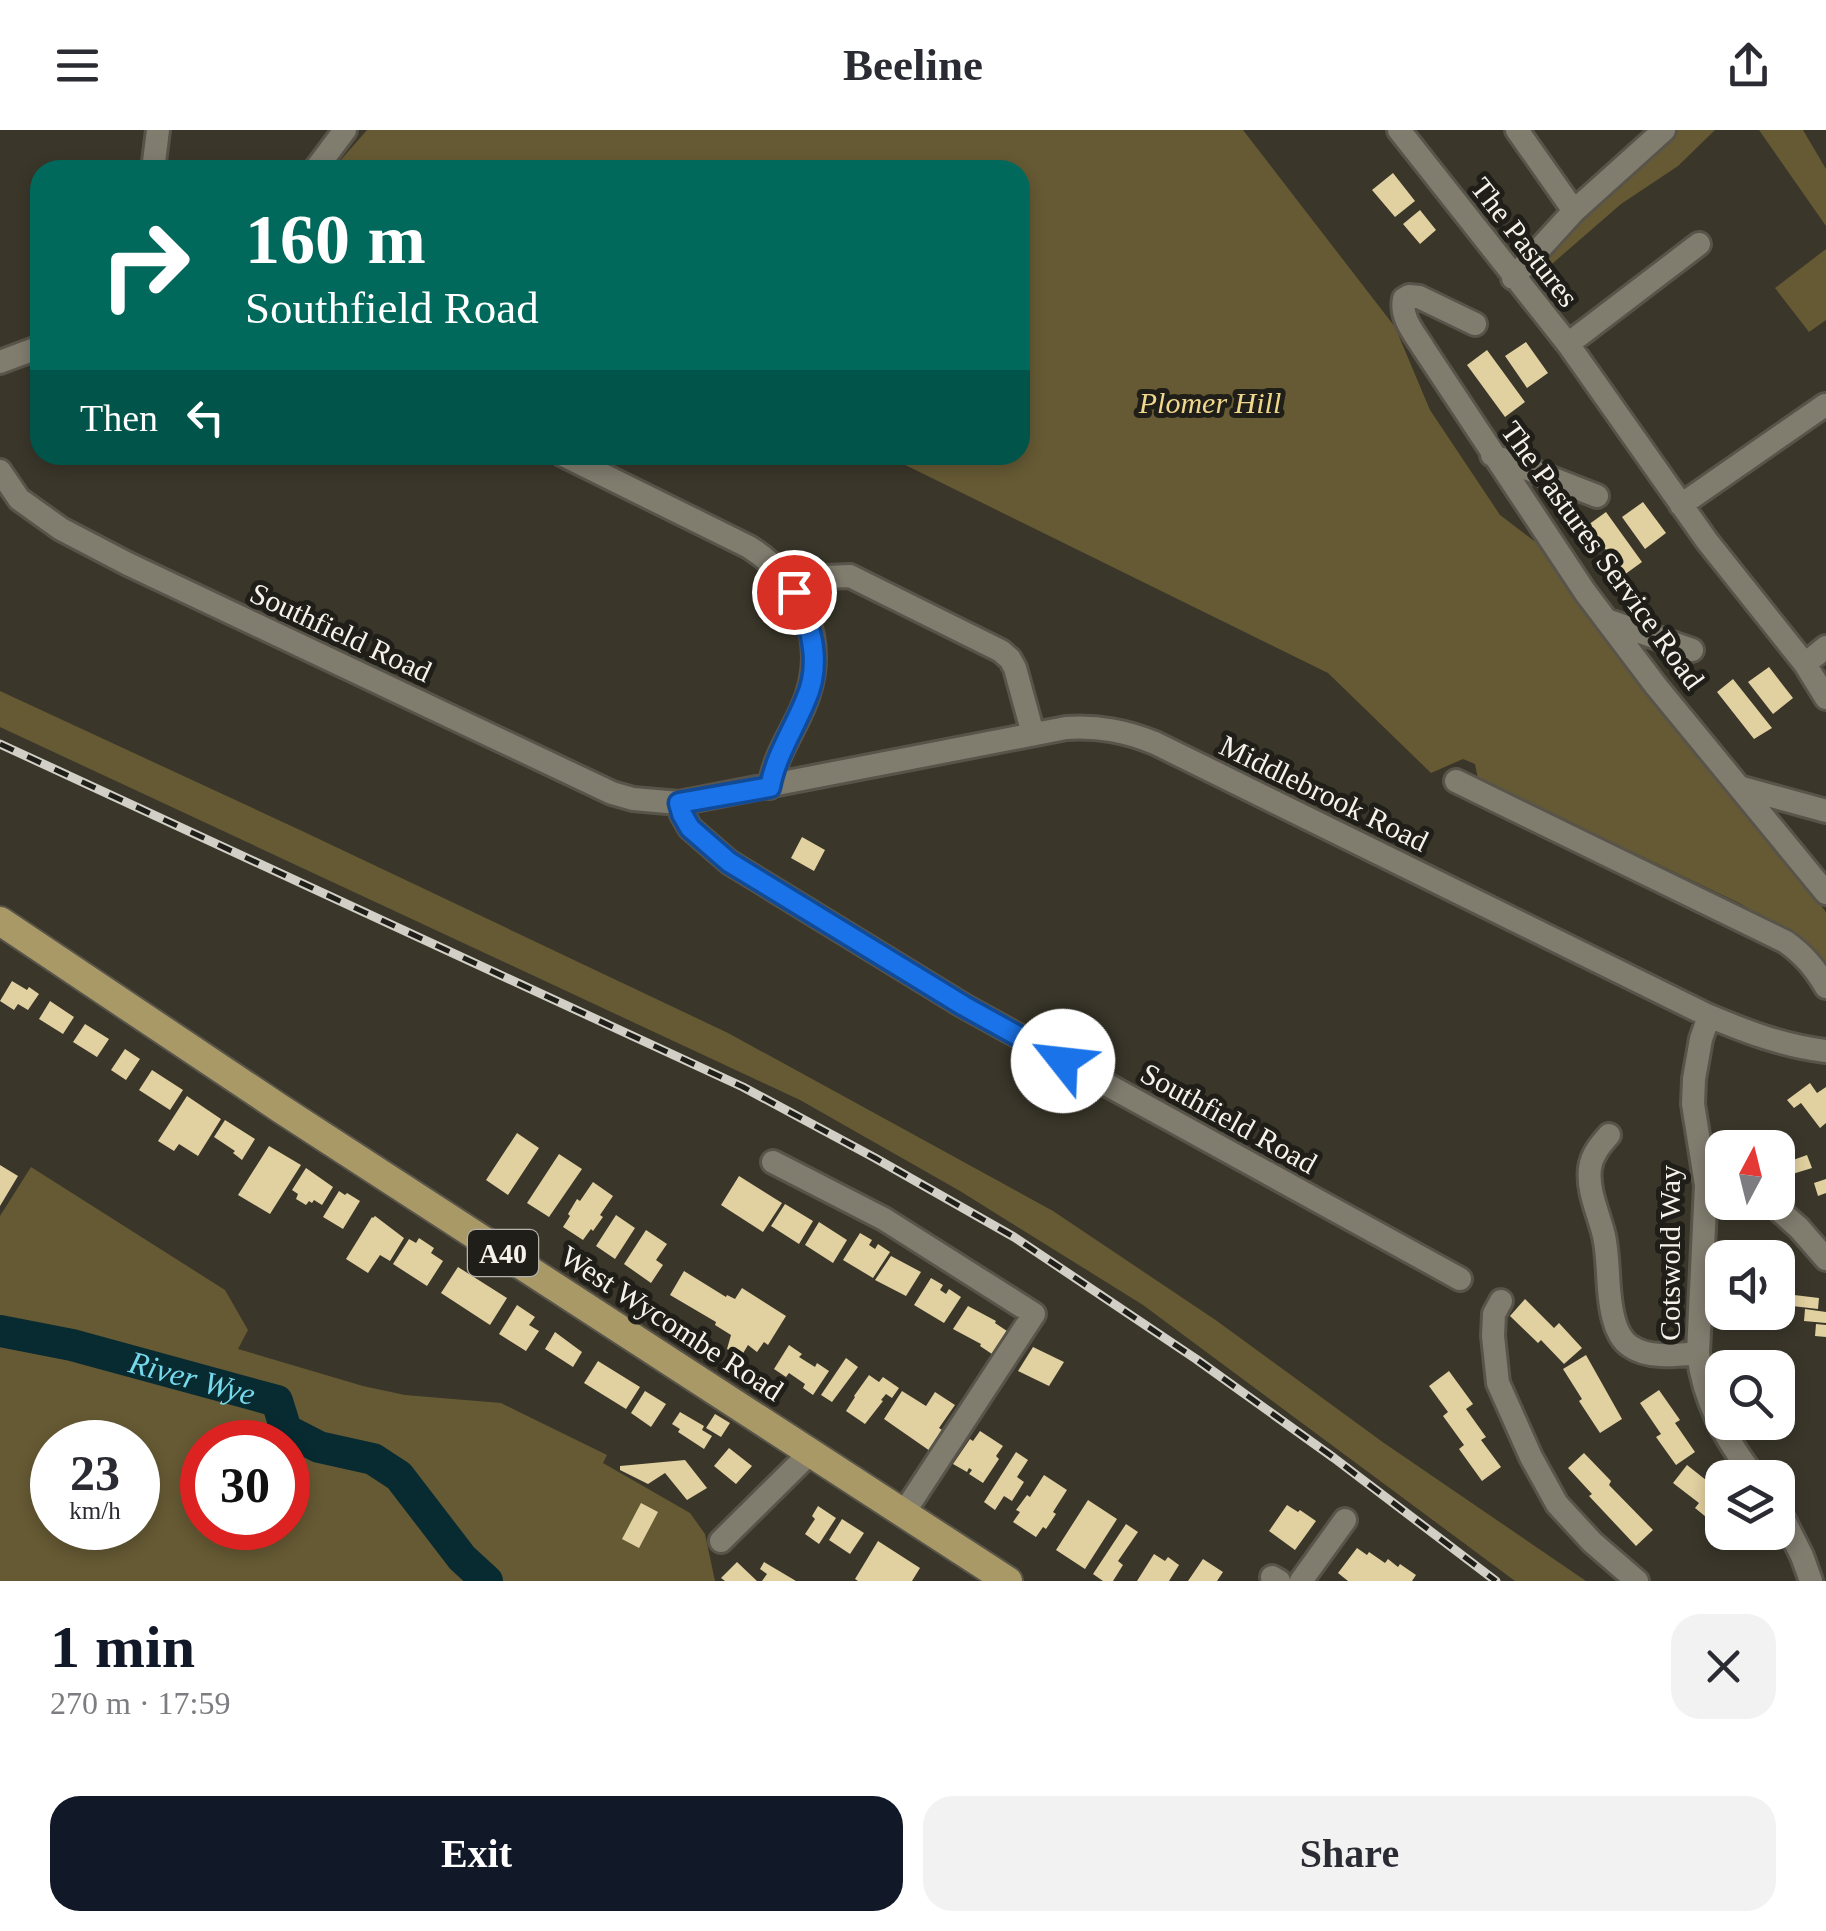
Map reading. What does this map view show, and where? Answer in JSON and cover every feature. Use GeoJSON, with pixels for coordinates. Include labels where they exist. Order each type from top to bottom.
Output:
{"type":"FeatureCollection","features":[{"type":"Feature","properties":{"kind":"main road","name":"West Wycombe Road"},"geometry":{"type":"LineString","coordinates":[[0,920],[1008,1581]]}},
{"type":"Feature","properties":{"kind":"street"},"geometry":{"type":"LineString","coordinates":[[154,160],[158,130]]}},
{"type":"Feature","properties":{"kind":"street"},"geometry":{"type":"LineString","coordinates":[[322,160],[344,130]]}},
{"type":"Feature","properties":{"kind":"street","name":"The Pastures"},"geometry":{"type":"LineString","coordinates":[[1399,130],[1568,344],[1707,541],[1804,664],[1826,698]]}},
{"type":"Feature","properties":{"kind":"street"},"geometry":{"type":"LineString","coordinates":[[1517,130],[1574,211]]}},
{"type":"Feature","properties":{"kind":"street"},"geometry":{"type":"LineString","coordinates":[[1514,278],[1574,211],[1664,130]]}},
{"type":"Feature","properties":{"kind":"street","name":"The Pastures"},"geometry":{"type":"LineString","coordinates":[[1568,344],[1699,244]]}},
{"type":"Feature","properties":{"kind":"street","name":"The Pastures Service Road"},"geometry":{"type":"LineString","coordinates":[[1475,324],[1419,297],[1404,300],[1406,318],[1585,592],[1826,893]]}},
{"type":"Feature","properties":{"kind":"street"},"geometry":{"type":"LineString","coordinates":[[0,362],[30,351]]}},
{"type":"Feature","properties":{"kind":"street"},"geometry":{"type":"LineString","coordinates":[[1682,505],[1825,405]]}},
{"type":"Feature","properties":{"kind":"street"},"geometry":{"type":"LineString","coordinates":[[1492,454],[1597,496]]}},
{"type":"Feature","properties":{"kind":"street"},"geometry":{"type":"LineString","coordinates":[[583,465],[768,559],[794,592],[811,632],[812,676],[808,696],[776,761],[770,787]]}},
{"type":"Feature","properties":{"kind":"street","name":"Southfield Road"},"geometry":{"type":"LineString","coordinates":[[0,471],[20,499],[61,529],[612,792],[633,799],[679,803],[770,787]]}},
{"type":"Feature","properties":{"kind":"street"},"geometry":{"type":"LineString","coordinates":[[794,592],[826,577],[850,576],[1002,651],[1015,668],[1032,734]]}},
{"type":"Feature","properties":{"kind":"street"},"geometry":{"type":"LineString","coordinates":[[1606,620],[1692,650]]}},
{"type":"Feature","properties":{"kind":"street"},"geometry":{"type":"LineString","coordinates":[[1804,664],[1826,647]]}},
{"type":"Feature","properties":{"kind":"street","name":"Middlebrook Road"},"geometry":{"type":"LineString","coordinates":[[770,787],[1066,728],[1096,726],[1128,732],[1709,1016],[1755,1036],[1826,1051]]}},
{"type":"Feature","properties":{"kind":"street"},"geometry":{"type":"LineString","coordinates":[[1456,780],[1786,942],[1816,968],[1826,987]]}},
{"type":"Feature","properties":{"kind":"street"},"geometry":{"type":"LineString","coordinates":[[1739,787],[1826,811]]}},
{"type":"Feature","properties":{"kind":"street","name":"Southfield Road"},"geometry":{"type":"LineString","coordinates":[[679,803],[690,828],[729,862],[930,986],[1460,1279]]}},
{"type":"Feature","properties":{"kind":"street","name":"Cotswold Way"},"geometry":{"type":"LineString","coordinates":[[1705,1151],[1693,1104],[1696,1059],[1709,1016]]}},
{"type":"Feature","properties":{"kind":"street"},"geometry":{"type":"LineString","coordinates":[[1610,1134],[1593,1156],[1590,1169],[1618,1334],[1629,1346],[1647,1353],[1698,1353]]}},
{"type":"Feature","properties":{"kind":"street"},"geometry":{"type":"LineString","coordinates":[[774,1162],[884,1220],[1034,1314],[903,1514]]}},
{"type":"Feature","properties":{"kind":"street","name":"Cotswold Way"},"geometry":{"type":"LineString","coordinates":[[1711,1220],[1698,1353],[1710,1407],[1743,1460]]}},
{"type":"Feature","properties":{"kind":"street"},"geometry":{"type":"LineString","coordinates":[[1790,1220],[1826,1259]]}},
{"type":"Feature","properties":{"kind":"street"},"geometry":{"type":"LineString","coordinates":[[1501,1301],[1493,1325],[1498,1382],[1531,1457],[1557,1504],[1592,1542],[1638,1581]]}},
{"type":"Feature","properties":{"kind":"street"},"geometry":{"type":"LineString","coordinates":[[721,1541],[811,1452]]}},
{"type":"Feature","properties":{"kind":"street"},"geometry":{"type":"LineString","coordinates":[[1301,1581],[1345,1520]]}},
{"type":"Feature","properties":{"kind":"street"},"geometry":{"type":"LineString","coordinates":[[1795,1542],[1811,1581]]}},
{"type":"Feature","properties":{"kind":"green space","name":"Plomer Hill"},"geometry":{"type":"Polygon","coordinates":[[[367,130],[1243,130],[1395,327],[1430,410],[1500,515],[1542,547],[1630,670],[1826,912],[1826,973],[1789,935],[1741,904],[1479,784],[1475,764],[1463,759],[1431,773],[1328,673],[905,465],[1030,465],[1030,160],[341,160],[367,130]]]}},
{"type":"Feature","properties":{"kind":"green space"},"geometry":{"type":"Polygon","coordinates":[[[1673,130],[1715,130],[1678,166],[1621,204],[1545,270],[1539,262],[1565,233],[1673,130]]]}},
{"type":"Feature","properties":{"kind":"green space"},"geometry":{"type":"Polygon","coordinates":[[[1759,130],[1803,130],[1826,169],[1826,226],[1759,130]]]}},
{"type":"Feature","properties":{"kind":"green space"},"geometry":{"type":"Polygon","coordinates":[[[1826,249],[1826,320],[1809,332],[1775,288],[1826,249]]]}},
{"type":"Feature","properties":{"kind":"green space"},"geometry":{"type":"Polygon","coordinates":[[[0,691],[728,1033],[1053,1211],[1217,1321],[1384,1443],[1586,1581],[1515,1581],[1143,1305],[960,1191],[800,1100],[0,727],[0,691]]]}},
{"type":"Feature","properties":{"kind":"green space"},"geometry":{"type":"Polygon","coordinates":[[[31,1167],[225,1290],[248,1330],[238,1349],[405,1395],[501,1403],[607,1455],[603,1463],[690,1513],[705,1534],[715,1581],[0,1581],[0,1216],[31,1167]]]}},
{"type":"Feature","properties":{"kind":"building"},"geometry":{"type":"Polygon","coordinates":[[[1393,173],[1415,201],[1395,217],[1372,190],[1393,173]]]}},
{"type":"Feature","properties":{"kind":"building"},"geometry":{"type":"Polygon","coordinates":[[[1420,210],[1436,230],[1420,244],[1403,224],[1420,210]]]}},
{"type":"Feature","properties":{"kind":"building"},"geometry":{"type":"Polygon","coordinates":[[[1526,342],[1548,373],[1527,388],[1505,356],[1526,342]]]}},
{"type":"Feature","properties":{"kind":"building"},"geometry":{"type":"Polygon","coordinates":[[[1487,350],[1525,402],[1505,417],[1467,365],[1487,350]]]}},
{"type":"Feature","properties":{"kind":"building"},"geometry":{"type":"Polygon","coordinates":[[[1643,502],[1666,533],[1645,549],[1622,517],[1643,502]]]}},
{"type":"Feature","properties":{"kind":"building"},"geometry":{"type":"Polygon","coordinates":[[[1606,512],[1642,562],[1624,575],[1588,525],[1606,512]]]}},
{"type":"Feature","properties":{"kind":"building"},"geometry":{"type":"Polygon","coordinates":[[[1769,667],[1793,698],[1773,714],[1748,682],[1769,667]]]}},
{"type":"Feature","properties":{"kind":"building"},"geometry":{"type":"Polygon","coordinates":[[[1733,679],[1772,728],[1754,739],[1717,692],[1733,679]]]}},
{"type":"Feature","properties":{"kind":"building"},"geometry":{"type":"Polygon","coordinates":[[[802,837],[825,850],[814,871],[791,858],[802,837]]]}},
{"type":"Feature","properties":{"kind":"building"},"geometry":{"type":"Polygon","coordinates":[[[12,981],[39,994],[28,1010],[18,1004],[14,1010],[0,1001],[12,981]]]}},
{"type":"Feature","properties":{"kind":"building"},"geometry":{"type":"Polygon","coordinates":[[[50,1001],[74,1017],[63,1034],[39,1019],[50,1001]]]}},
{"type":"Feature","properties":{"kind":"building"},"geometry":{"type":"Polygon","coordinates":[[[85,1024],[109,1039],[97,1057],[73,1042],[85,1024]]]}},
{"type":"Feature","properties":{"kind":"building"},"geometry":{"type":"Polygon","coordinates":[[[125,1049],[140,1059],[126,1080],[111,1070],[125,1049]]]}},
{"type":"Feature","properties":{"kind":"building"},"geometry":{"type":"Polygon","coordinates":[[[152,1070],[183,1090],[170,1110],[139,1090],[152,1070]]]}},
{"type":"Feature","properties":{"kind":"building"},"geometry":{"type":"Polygon","coordinates":[[[1810,1083],[1817,1093],[1826,1087],[1826,1123],[1820,1128],[1801,1103],[1794,1108],[1787,1100],[1810,1083]]]}},
{"type":"Feature","properties":{"kind":"building"},"geometry":{"type":"Polygon","coordinates":[[[187,1096],[221,1119],[198,1156],[179,1144],[174,1151],[158,1141],[187,1096]]]}},
{"type":"Feature","properties":{"kind":"building"},"geometry":{"type":"Polygon","coordinates":[[[225,1120],[255,1139],[242,1160],[214,1137],[225,1120]]]}},
{"type":"Feature","properties":{"kind":"building"},"geometry":{"type":"Polygon","coordinates":[[[517,1133],[539,1148],[508,1195],[486,1180],[517,1133]]]}},
{"type":"Feature","properties":{"kind":"building"},"geometry":{"type":"Polygon","coordinates":[[[269,1146],[301,1165],[270,1214],[238,1195],[269,1146]]]}},
{"type":"Feature","properties":{"kind":"building"},"geometry":{"type":"Polygon","coordinates":[[[559,1154],[582,1169],[549,1217],[527,1203],[559,1154]]]}},
{"type":"Feature","properties":{"kind":"building"},"geometry":{"type":"Polygon","coordinates":[[[1807,1155],[1812,1168],[1795,1173],[1795,1159],[1807,1155]]]}},
{"type":"Feature","properties":{"kind":"building"},"geometry":{"type":"Polygon","coordinates":[[[0,1165],[18,1176],[0,1206],[0,1165]]]}},
{"type":"Feature","properties":{"kind":"building"},"geometry":{"type":"Polygon","coordinates":[[[306,1168],[333,1187],[322,1205],[314,1200],[306,1205],[296,1199],[298,1194],[292,1190],[306,1168]]]}},
{"type":"Feature","properties":{"kind":"building"},"geometry":{"type":"Polygon","coordinates":[[[739,1176],[782,1203],[763,1232],[721,1205],[739,1176]]]}},
{"type":"Feature","properties":{"kind":"building"},"geometry":{"type":"Polygon","coordinates":[[[1826,1179],[1826,1193],[1818,1196],[1814,1183],[1826,1179]]]}},
{"type":"Feature","properties":{"kind":"building"},"geometry":{"type":"Polygon","coordinates":[[[593,1182],[613,1196],[600,1215],[603,1217],[583,1240],[563,1227],[577,1199],[580,1201],[593,1182]]]}},
{"type":"Feature","properties":{"kind":"building"},"geometry":{"type":"Polygon","coordinates":[[[339,1191],[360,1201],[343,1229],[323,1217],[339,1191]]]}},
{"type":"Feature","properties":{"kind":"building"},"geometry":{"type":"Polygon","coordinates":[[[785,1204],[813,1221],[799,1244],[771,1226],[785,1204]]]}},
{"type":"Feature","properties":{"kind":"building"},"geometry":{"type":"Polygon","coordinates":[[[616,1215],[635,1228],[615,1259],[596,1246],[616,1215]]]}},
{"type":"Feature","properties":{"kind":"building"},"geometry":{"type":"Polygon","coordinates":[[[375,1216],[404,1238],[390,1261],[380,1255],[368,1273],[346,1259],[375,1216]]]}},
{"type":"Feature","properties":{"kind":"building"},"geometry":{"type":"Polygon","coordinates":[[[819,1222],[847,1240],[833,1263],[805,1245],[819,1222]]]}},
{"type":"Feature","properties":{"kind":"building"},"geometry":{"type":"Polygon","coordinates":[[[646,1230],[667,1244],[656,1260],[663,1265],[651,1283],[624,1264],[646,1230]]]}},
{"type":"Feature","properties":{"kind":"building"},"geometry":{"type":"Polygon","coordinates":[[[860,1233],[872,1240],[869,1245],[875,1249],[878,1244],[890,1252],[873,1278],[843,1260],[860,1233]]]}},
{"type":"Feature","properties":{"kind":"building"},"geometry":{"type":"Polygon","coordinates":[[[419,1238],[434,1248],[431,1253],[443,1261],[427,1286],[393,1264],[409,1239],[416,1243],[419,1238]]]}},
{"type":"Feature","properties":{"kind":"building"},"geometry":{"type":"Polygon","coordinates":[[[891,1256],[921,1272],[906,1296],[875,1280],[891,1256]]]}},
{"type":"Feature","properties":{"kind":"building"},"geometry":{"type":"Polygon","coordinates":[[[458,1267],[507,1298],[490,1325],[441,1293],[458,1267]]]}},
{"type":"Feature","properties":{"kind":"building"},"geometry":{"type":"Polygon","coordinates":[[[684,1271],[726,1297],[735,1299],[742,1288],[786,1316],[768,1345],[764,1342],[757,1352],[748,1345],[738,1356],[727,1349],[731,1335],[670,1295],[684,1271]]]}},
{"type":"Feature","properties":{"kind":"building"},"geometry":{"type":"Polygon","coordinates":[[[931,1278],[943,1285],[940,1290],[946,1294],[949,1289],[961,1297],[944,1323],[914,1305],[931,1278]]]}},
{"type":"Feature","properties":{"kind":"building"},"geometry":{"type":"Polygon","coordinates":[[[1795,1295],[1819,1298],[1818,1309],[1795,1306],[1795,1295]]]}},
{"type":"Feature","properties":{"kind":"building"},"geometry":{"type":"Polygon","coordinates":[[[1525,1299],[1554,1328],[1559,1323],[1582,1348],[1564,1364],[1510,1316],[1525,1299]]]}},
{"type":"Feature","properties":{"kind":"building"},"geometry":{"type":"Polygon","coordinates":[[[517,1305],[535,1317],[529,1325],[539,1331],[526,1351],[499,1334],[517,1305]]]}},
{"type":"Feature","properties":{"kind":"building"},"geometry":{"type":"Polygon","coordinates":[[[968,1306],[1010,1333],[995,1356],[953,1329],[968,1306]]]}},
{"type":"Feature","properties":{"kind":"building"},"geometry":{"type":"Polygon","coordinates":[[[1805,1309],[1826,1312],[1826,1323],[1804,1321],[1805,1309]]]}},
{"type":"Feature","properties":{"kind":"building"},"geometry":{"type":"Polygon","coordinates":[[[1816,1324],[1826,1325],[1826,1337],[1815,1336],[1816,1324]]]}},
{"type":"Feature","properties":{"kind":"building"},"geometry":{"type":"Polygon","coordinates":[[[555,1332],[582,1352],[573,1367],[545,1349],[555,1332]]]}},
{"type":"Feature","properties":{"kind":"building"},"geometry":{"type":"Polygon","coordinates":[[[789,1345],[802,1354],[799,1357],[829,1371],[813,1395],[789,1373],[786,1377],[774,1369],[789,1345]]]}},
{"type":"Feature","properties":{"kind":"building"},"geometry":{"type":"Polygon","coordinates":[[[1033,1347],[1064,1362],[1049,1386],[1018,1371],[1033,1347]]]}},
{"type":"Feature","properties":{"kind":"building"},"geometry":{"type":"Polygon","coordinates":[[[1586,1355],[1622,1419],[1600,1433],[1563,1369],[1586,1355]]]}},
{"type":"Feature","properties":{"kind":"building"},"geometry":{"type":"Polygon","coordinates":[[[846,1358],[858,1367],[832,1402],[821,1395],[846,1358]]]}},
{"type":"Feature","properties":{"kind":"building"},"geometry":{"type":"Polygon","coordinates":[[[598,1361],[640,1387],[626,1409],[584,1383],[598,1361]]]}},
{"type":"Feature","properties":{"kind":"building"},"geometry":{"type":"Polygon","coordinates":[[[1449,1371],[1473,1404],[1466,1409],[1486,1437],[1481,1440],[1501,1467],[1482,1481],[1459,1449],[1464,1445],[1443,1416],[1448,1412],[1429,1386],[1449,1371]]]}},
{"type":"Feature","properties":{"kind":"building"},"geometry":{"type":"Polygon","coordinates":[[[869,1375],[879,1382],[883,1377],[899,1388],[892,1398],[886,1394],[865,1424],[846,1411],[869,1375]]]}},
{"type":"Feature","properties":{"kind":"building"},"geometry":{"type":"Polygon","coordinates":[[[1659,1390],[1680,1420],[1675,1423],[1695,1452],[1676,1465],[1656,1437],[1661,1434],[1640,1403],[1659,1390]]]}},
{"type":"Feature","properties":{"kind":"building"},"geometry":{"type":"Polygon","coordinates":[[[645,1391],[666,1404],[651,1427],[631,1413],[645,1391]]]}},
{"type":"Feature","properties":{"kind":"building"},"geometry":{"type":"Polygon","coordinates":[[[902,1391],[926,1406],[935,1392],[955,1405],[939,1428],[944,1431],[930,1451],[884,1419],[902,1391]]]}},
{"type":"Feature","properties":{"kind":"building"},"geometry":{"type":"Polygon","coordinates":[[[680,1412],[704,1426],[702,1430],[712,1436],[704,1449],[672,1424],[680,1412]]]}},
{"type":"Feature","properties":{"kind":"building"},"geometry":{"type":"Polygon","coordinates":[[[715,1414],[730,1423],[721,1437],[706,1428],[715,1414]]]}},
{"type":"Feature","properties":{"kind":"building"},"geometry":{"type":"Polygon","coordinates":[[[980,1431],[1003,1446],[983,1483],[969,1474],[969,1468],[967,1472],[953,1464],[980,1431]]]}},
{"type":"Feature","properties":{"kind":"building"},"geometry":{"type":"Polygon","coordinates":[[[729,1448],[752,1466],[736,1484],[714,1466],[729,1448]]]}},
{"type":"Feature","properties":{"kind":"building"},"geometry":{"type":"Polygon","coordinates":[[[1016,1452],[1028,1460],[1017,1477],[1024,1482],[1012,1501],[1004,1496],[995,1510],[984,1502],[1016,1452]]]}},
{"type":"Feature","properties":{"kind":"building"},"geometry":{"type":"Polygon","coordinates":[[[1584,1453],[1653,1530],[1636,1546],[1568,1468],[1584,1453]]]}},
{"type":"Feature","properties":{"kind":"building"},"geometry":{"type":"Polygon","coordinates":[[[685,1460],[707,1488],[687,1500],[665,1473],[648,1484],[620,1470],[620,1466],[685,1460]]]}},
{"type":"Feature","properties":{"kind":"building"},"geometry":{"type":"Polygon","coordinates":[[[1687,1465],[1705,1479],[1705,1516],[1695,1508],[1699,1503],[1673,1483],[1687,1465]]]}},
{"type":"Feature","properties":{"kind":"building"},"geometry":{"type":"Polygon","coordinates":[[[1044,1475],[1067,1490],[1053,1512],[1056,1514],[1036,1537],[1013,1522],[1020,1512],[1016,1510],[1044,1475]]]}},
{"type":"Feature","properties":{"kind":"building"},"geometry":{"type":"Polygon","coordinates":[[[1088,1500],[1117,1519],[1085,1569],[1056,1550],[1088,1500]]]}},
{"type":"Feature","properties":{"kind":"building"},"geometry":{"type":"Polygon","coordinates":[[[641,1503],[658,1512],[639,1548],[622,1539],[641,1503]]]}},
{"type":"Feature","properties":{"kind":"building"},"geometry":{"type":"Polygon","coordinates":[[[1287,1505],[1316,1521],[1295,1550],[1269,1531],[1287,1505]]]}},
{"type":"Feature","properties":{"kind":"building"},"geometry":{"type":"Polygon","coordinates":[[[818,1506],[836,1518],[819,1544],[805,1534],[818,1506]]]}},
{"type":"Feature","properties":{"kind":"building"},"geometry":{"type":"Polygon","coordinates":[[[842,1519],[864,1533],[850,1554],[829,1540],[842,1519]]]}},
{"type":"Feature","properties":{"kind":"building"},"geometry":{"type":"Polygon","coordinates":[[[1126,1524],[1138,1532],[1118,1561],[1123,1565],[1113,1581],[1103,1581],[1093,1574],[1126,1524]]]}},
{"type":"Feature","properties":{"kind":"building"},"geometry":{"type":"Polygon","coordinates":[[[878,1541],[920,1568],[912,1581],[855,1579],[878,1541]]]}},
{"type":"Feature","properties":{"kind":"building"},"geometry":{"type":"Polygon","coordinates":[[[1357,1548],[1385,1563],[1388,1559],[1398,1567],[1400,1564],[1416,1575],[1412,1581],[1348,1581],[1338,1573],[1357,1548]]]}},
{"type":"Feature","properties":{"kind":"building"},"geometry":{"type":"Polygon","coordinates":[[[1154,1554],[1179,1565],[1169,1581],[1137,1581],[1154,1554]]]}},
{"type":"Feature","properties":{"kind":"building"},"geometry":{"type":"Polygon","coordinates":[[[1203,1559],[1223,1572],[1217,1581],[1188,1581],[1203,1559]]]}},
{"type":"Feature","properties":{"kind":"building"},"geometry":{"type":"Polygon","coordinates":[[[737,1562],[757,1581],[721,1578],[737,1562]]]}},
{"type":"Feature","properties":{"kind":"building"},"geometry":{"type":"Polygon","coordinates":[[[764,1562],[796,1581],[762,1581],[767,1574],[760,1569],[764,1562]]]}},
{"type":"Feature","properties":{"kind":"waterway","name":"River Wye"},"geometry":{"type":"LineString","coordinates":[[0,1331],[72,1345],[277,1401],[286,1430],[319,1447],[373,1459],[399,1476],[462,1558],[487,1581]]}},
{"type":"Feature","properties":{"kind":"railway"},"geometry":{"type":"LineString","coordinates":[[0,744],[743,1087],[875,1158],[1014,1237],[1196,1359],[1496,1581]]}},
{"type":"Feature","properties":{"kind":"route"},"geometry":{"type":"LineString","coordinates":[[794,592],[811,632],[812,676],[808,696],[776,761],[770,787],[679,803],[690,828],[729,862],[964,1006],[1063,1061]]}}]}
